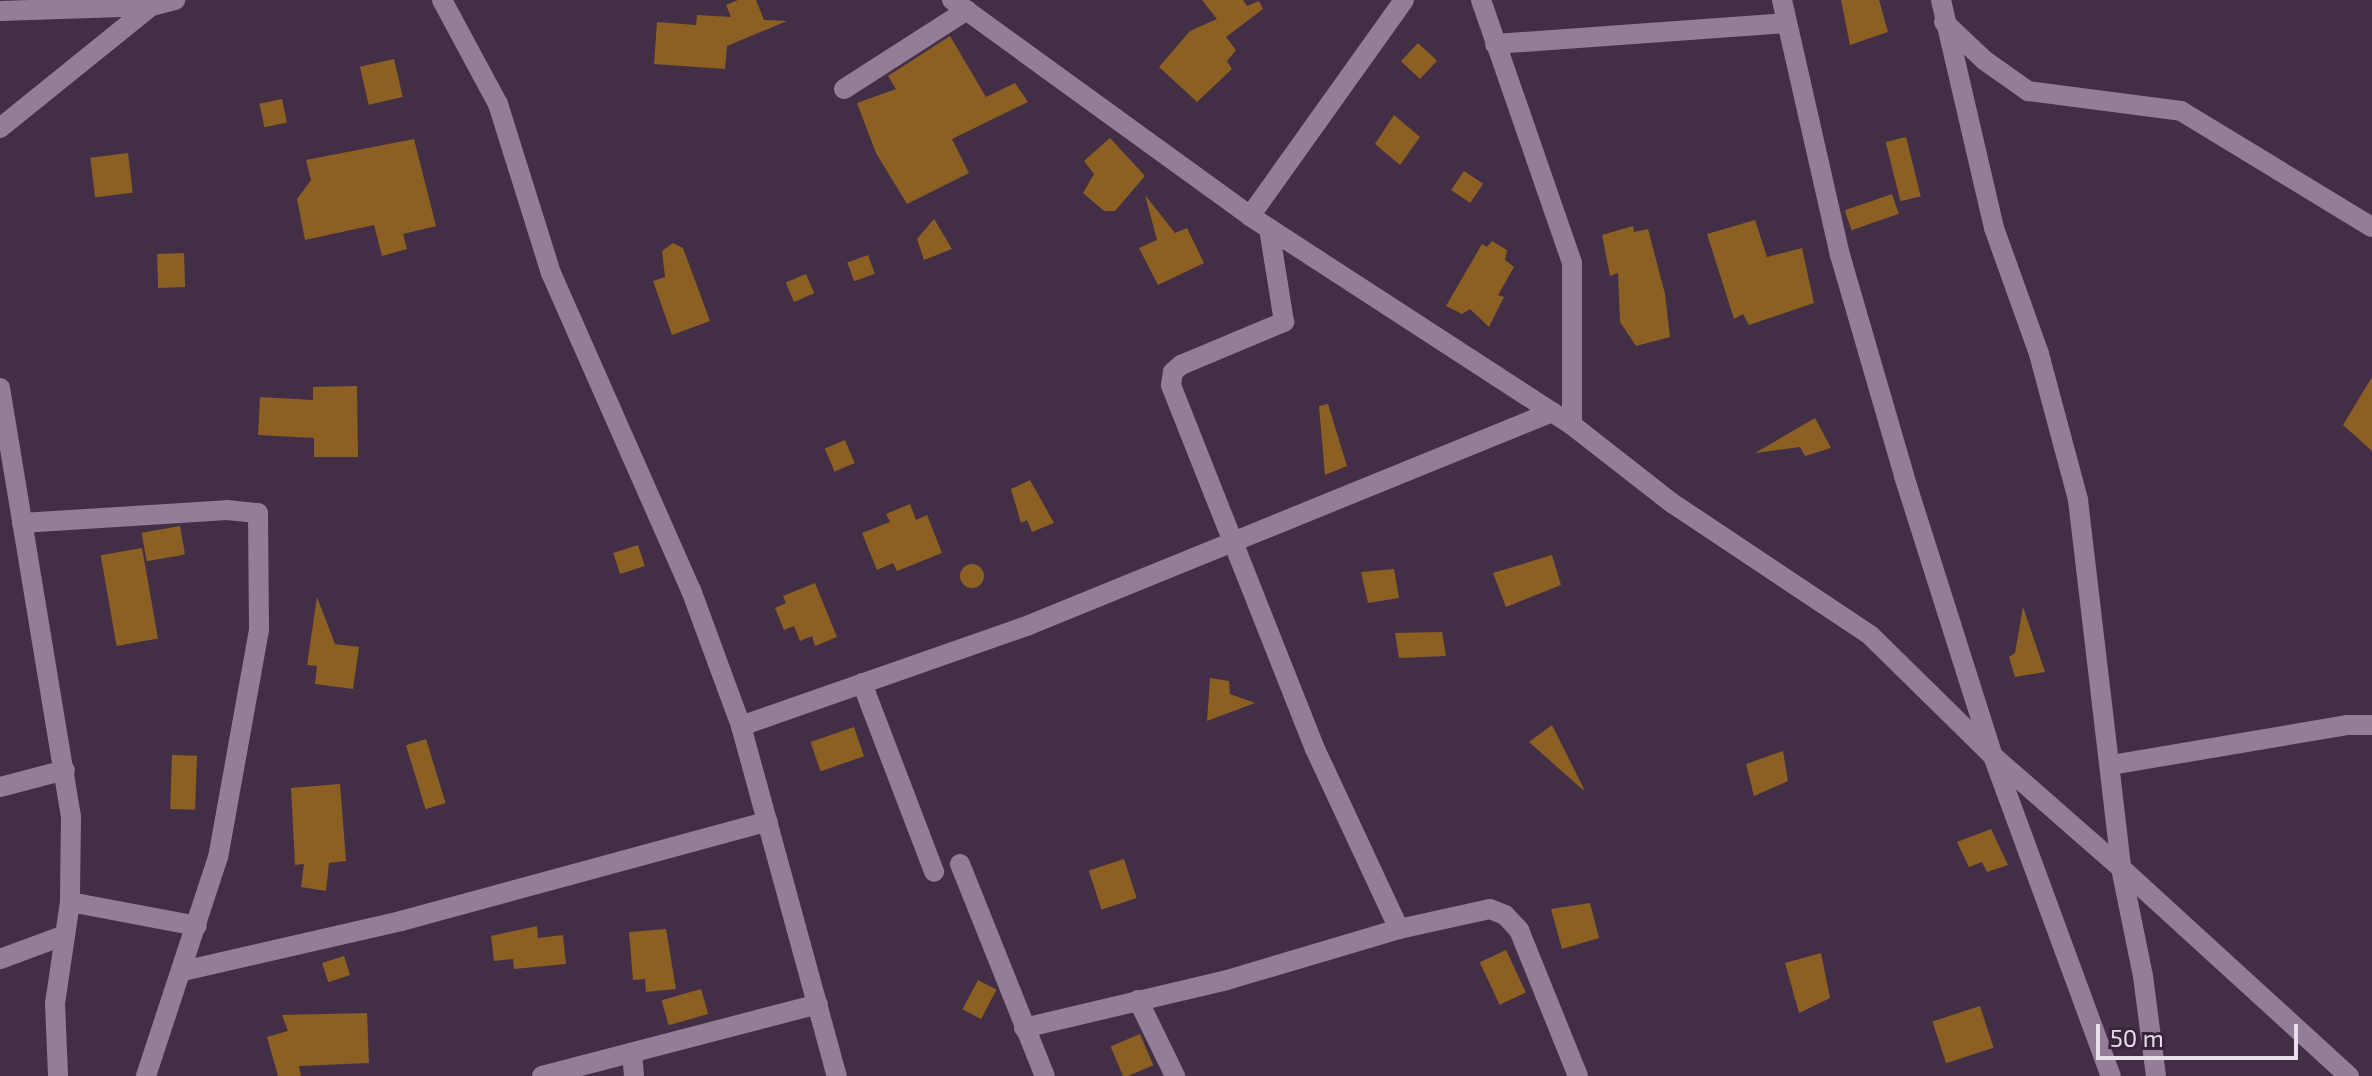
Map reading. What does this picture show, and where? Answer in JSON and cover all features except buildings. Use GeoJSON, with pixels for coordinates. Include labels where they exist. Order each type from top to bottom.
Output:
{"type":"FeatureCollection","features":[{"type":"Feature","properties":{"kind":"street"},"geometry":{"type":"LineString","coordinates":[[0,11],[151,6],[175,0]]}},
{"type":"Feature","properties":{"kind":"street"},"geometry":{"type":"LineString","coordinates":[[442,0],[507,127],[551,273],[691,590],[741,726],[837,1076]]}},
{"type":"Feature","properties":{"kind":"street"},"geometry":{"type":"LineString","coordinates":[[1250,216],[1404,0]]}},
{"type":"Feature","properties":{"kind":"street"},"geometry":{"type":"LineString","coordinates":[[1481,0],[1572,263],[1572,425]]}},
{"type":"Feature","properties":{"kind":"street"},"geometry":{"type":"LineString","coordinates":[[1782,0],[1840,255],[1993,756],[2111,1076]]}},
{"type":"Feature","properties":{"kind":"street"},"geometry":{"type":"LineString","coordinates":[[1941,0],[2004,265],[2039,354],[2078,500],[2121,868],[2143,976],[2156,1076]]}},
{"type":"Feature","properties":{"kind":"street"},"geometry":{"type":"LineString","coordinates":[[0,128],[151,6]]}},
{"type":"Feature","properties":{"kind":"street"},"geometry":{"type":"LineString","coordinates":[[844,89],[973,7],[1250,216],[1572,425],[1672,503],[1870,635],[1993,756],[2349,1076]]}},
{"type":"Feature","properties":{"kind":"street"},"geometry":{"type":"LineString","coordinates":[[1944,21],[1984,60],[2028,91],[2181,111],[2254,153],[2319,200],[2372,227]]}},
{"type":"Feature","properties":{"kind":"street"},"geometry":{"type":"LineString","coordinates":[[1495,44],[1786,23]]}},
{"type":"Feature","properties":{"kind":"street"},"geometry":{"type":"LineString","coordinates":[[1269,228],[1284,322],[1173,372],[1171,385],[1228,540],[1315,749],[1399,929]]}},
{"type":"Feature","properties":{"kind":"street"},"geometry":{"type":"LineString","coordinates":[[0,388],[65,770],[73,850],[70,902],[55,1003],[58,1076]]}},
{"type":"Feature","properties":{"kind":"street"},"geometry":{"type":"LineString","coordinates":[[741,726],[1029,625],[1228,540],[1552,412]]}},
{"type":"Feature","properties":{"kind":"street"},"geometry":{"type":"LineString","coordinates":[[22,523],[227,510],[258,513],[262,537],[259,630],[218,857],[146,1076]]}},
{"type":"Feature","properties":{"kind":"street"},"geometry":{"type":"LineString","coordinates":[[862,683],[934,872]]}},
{"type":"Feature","properties":{"kind":"street"},"geometry":{"type":"LineString","coordinates":[[2111,765],[2347,725],[2372,725]]}},
{"type":"Feature","properties":{"kind":"street"},"geometry":{"type":"LineString","coordinates":[[0,787],[65,770]]}},
{"type":"Feature","properties":{"kind":"street"},"geometry":{"type":"LineString","coordinates":[[183,971],[432,914],[768,821]]}},
{"type":"Feature","properties":{"kind":"street"},"geometry":{"type":"LineString","coordinates":[[960,864],[1045,1076]]}},
{"type":"Feature","properties":{"kind":"street"},"geometry":{"type":"LineString","coordinates":[[70,902],[197,926]]}},
{"type":"Feature","properties":{"kind":"street"},"geometry":{"type":"LineString","coordinates":[[1024,1028],[1399,929],[1490,909],[1505,915],[1519,930],[1578,1076]]}},
{"type":"Feature","properties":{"kind":"street"},"geometry":{"type":"LineString","coordinates":[[0,959],[65,935]]}},
{"type":"Feature","properties":{"kind":"street"},"geometry":{"type":"LineString","coordinates":[[1138,1000],[1175,1076]]}},
{"type":"Feature","properties":{"kind":"street"},"geometry":{"type":"LineString","coordinates":[[542,1076],[818,1004]]}},
{"type":"Feature","properties":{"kind":"street"},"geometry":{"type":"LineString","coordinates":[[632,1053],[634,1076]]}}]}
